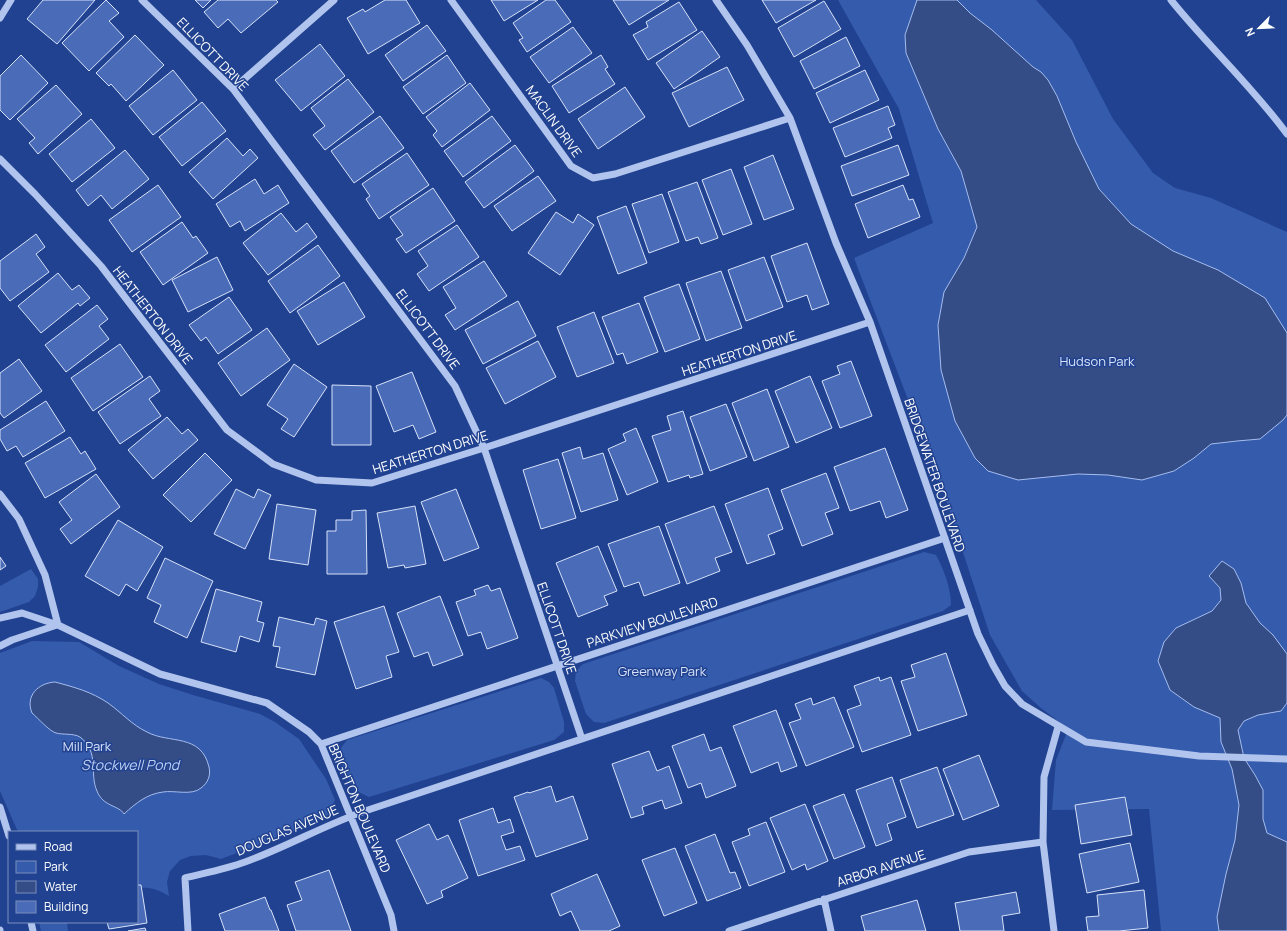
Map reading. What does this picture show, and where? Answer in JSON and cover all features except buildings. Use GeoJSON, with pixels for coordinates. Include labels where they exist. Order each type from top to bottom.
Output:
{"type":"FeatureCollection","features":[{"type":"Feature","properties":{"kind":"street"},"geometry":{"type":"LineString","coordinates":[[0,18],[11,0]]}},
{"type":"Feature","properties":{"kind":"street","name":"ELLICOTT DRIVE"},"geometry":{"type":"LineString","coordinates":[[142,0],[233,89],[455,386],[484,448],[582,738]]}},
{"type":"Feature","properties":{"kind":"street"},"geometry":{"type":"LineString","coordinates":[[233,89],[334,0]]}},
{"type":"Feature","properties":{"kind":"street","name":"MACLIN DRIVE"},"geometry":{"type":"LineString","coordinates":[[451,0],[571,166],[593,178],[615,174],[790,118]]}},
{"type":"Feature","properties":{"kind":"street","name":"BRIDGEWATER BOULEVARD"},"geometry":{"type":"LineString","coordinates":[[716,0],[747,45],[790,118],[836,243],[870,322],[978,634],[1005,686],[1022,704],[1058,727],[1086,742],[1199,756],[1287,759]]}},
{"type":"Feature","properties":{"kind":"street"},"geometry":{"type":"LineString","coordinates":[[1171,0],[1239,76],[1287,134]]}},
{"type":"Feature","properties":{"kind":"street","name":"HEATHERTON DRIVE"},"geometry":{"type":"LineString","coordinates":[[0,159],[35,194],[101,266],[227,430],[273,464],[316,480],[372,483],[870,322]]}},
{"type":"Feature","properties":{"kind":"street"},"geometry":{"type":"LineString","coordinates":[[0,494],[19,519],[45,576],[58,625],[12,640],[0,646]]}},
{"type":"Feature","properties":{"kind":"street","name":"PARKVIEW BOULEVARD"},"geometry":{"type":"LineString","coordinates":[[321,744],[945,538]]}},
{"type":"Feature","properties":{"kind":"street"},"geometry":{"type":"LineString","coordinates":[[351,816],[970,610]]}},
{"type":"Feature","properties":{"kind":"street","name":"BRIGHTON BOULEVARD"},"geometry":{"type":"LineString","coordinates":[[0,618],[22,613],[58,625],[160,674],[267,703],[309,732],[321,744],[391,915],[394,931]]}},
{"type":"Feature","properties":{"kind":"street"},"geometry":{"type":"LineString","coordinates":[[1054,931],[1043,842],[1044,777],[1058,727]]}},
{"type":"Feature","properties":{"kind":"street"},"geometry":{"type":"LineString","coordinates":[[0,807],[8,833]]}},
{"type":"Feature","properties":{"kind":"street","name":"DOUGLAS AVENUE"},"geometry":{"type":"LineString","coordinates":[[188,931],[186,878],[242,863],[351,816]]}},
{"type":"Feature","properties":{"kind":"street","name":"ARBOR AVENUE"},"geometry":{"type":"LineString","coordinates":[[729,931],[969,852],[1043,842]]}},
{"type":"Feature","properties":{"kind":"street"},"geometry":{"type":"LineString","coordinates":[[824,899],[831,931]]}},
{"type":"Feature","properties":{"kind":"green space","name":"Hudson Park"},"geometry":{"type":"Polygon","coordinates":[[[838,0],[1036,0],[1072,40],[1113,119],[1153,173],[1175,188],[1211,198],[1287,232],[1287,931],[1161,931],[1149,809],[1052,810],[1056,760],[1067,732],[1083,740],[1041,708],[1022,691],[990,635],[944,494],[854,258],[933,223],[899,109],[838,0]]]}},
{"type":"Feature","properties":{"kind":"green space","name":"Greenway Park"},"geometry":{"type":"Polygon","coordinates":[[[924,552],[936,555],[946,579],[950,592],[951,605],[943,611],[604,723],[594,722],[586,714],[575,681],[576,671],[583,664],[924,552]]]}},
{"type":"Feature","properties":{"kind":"green space"},"geometry":{"type":"Polygon","coordinates":[[[31,569],[38,579],[38,587],[35,596],[29,602],[0,612],[0,586],[31,569]]]}},
{"type":"Feature","properties":{"kind":"green space","name":"Mill Park"},"geometry":{"type":"Polygon","coordinates":[[[32,641],[79,642],[119,666],[159,684],[260,714],[275,722],[299,739],[326,779],[335,800],[328,815],[290,833],[221,859],[206,855],[191,856],[180,860],[170,871],[167,882],[169,896],[154,889],[138,888],[138,831],[18,831],[0,791],[0,653],[32,641]]]}},
{"type":"Feature","properties":{"kind":"green space"},"geometry":{"type":"Polygon","coordinates":[[[541,678],[549,682],[554,688],[564,722],[564,732],[554,740],[369,797],[354,790],[341,762],[341,748],[347,740],[541,678]]]}},
{"type":"Feature","properties":{"kind":"green space"},"geometry":{"type":"Polygon","coordinates":[[[39,923],[67,923],[68,931],[41,931],[39,923]]]}},
{"type":"Feature","properties":{"kind":"water"},"geometry":{"type":"Polygon","coordinates":[[[917,0],[957,0],[1033,67],[1041,72],[1048,80],[1057,96],[1076,142],[1099,189],[1131,224],[1173,251],[1218,270],[1265,298],[1287,333],[1287,415],[1260,439],[1211,444],[1194,458],[1174,471],[1142,480],[1108,475],[1078,474],[1018,480],[988,471],[975,458],[955,421],[941,370],[938,325],[944,292],[964,258],[977,227],[961,171],[938,129],[906,53],[905,35],[917,0]]]}},
{"type":"Feature","properties":{"kind":"water"},"geometry":{"type":"Polygon","coordinates":[[[1222,561],[1234,569],[1241,583],[1246,603],[1260,623],[1273,635],[1287,654],[1287,703],[1281,711],[1258,715],[1244,721],[1238,730],[1244,758],[1263,790],[1263,819],[1267,833],[1287,842],[1287,931],[1219,931],[1217,917],[1235,840],[1239,805],[1232,769],[1221,742],[1220,718],[1194,707],[1170,690],[1158,661],[1164,642],[1176,628],[1212,611],[1221,600],[1220,588],[1209,576],[1222,561]]]}},
{"type":"Feature","properties":{"kind":"water","name":"Stockwell Pond"},"geometry":{"type":"Polygon","coordinates":[[[55,682],[83,690],[102,699],[147,732],[156,736],[192,744],[205,756],[210,773],[207,781],[201,788],[193,792],[157,793],[137,803],[124,814],[119,809],[107,803],[97,791],[92,756],[86,743],[77,736],[53,732],[32,713],[30,701],[34,692],[43,685],[55,682]]]}}]}
